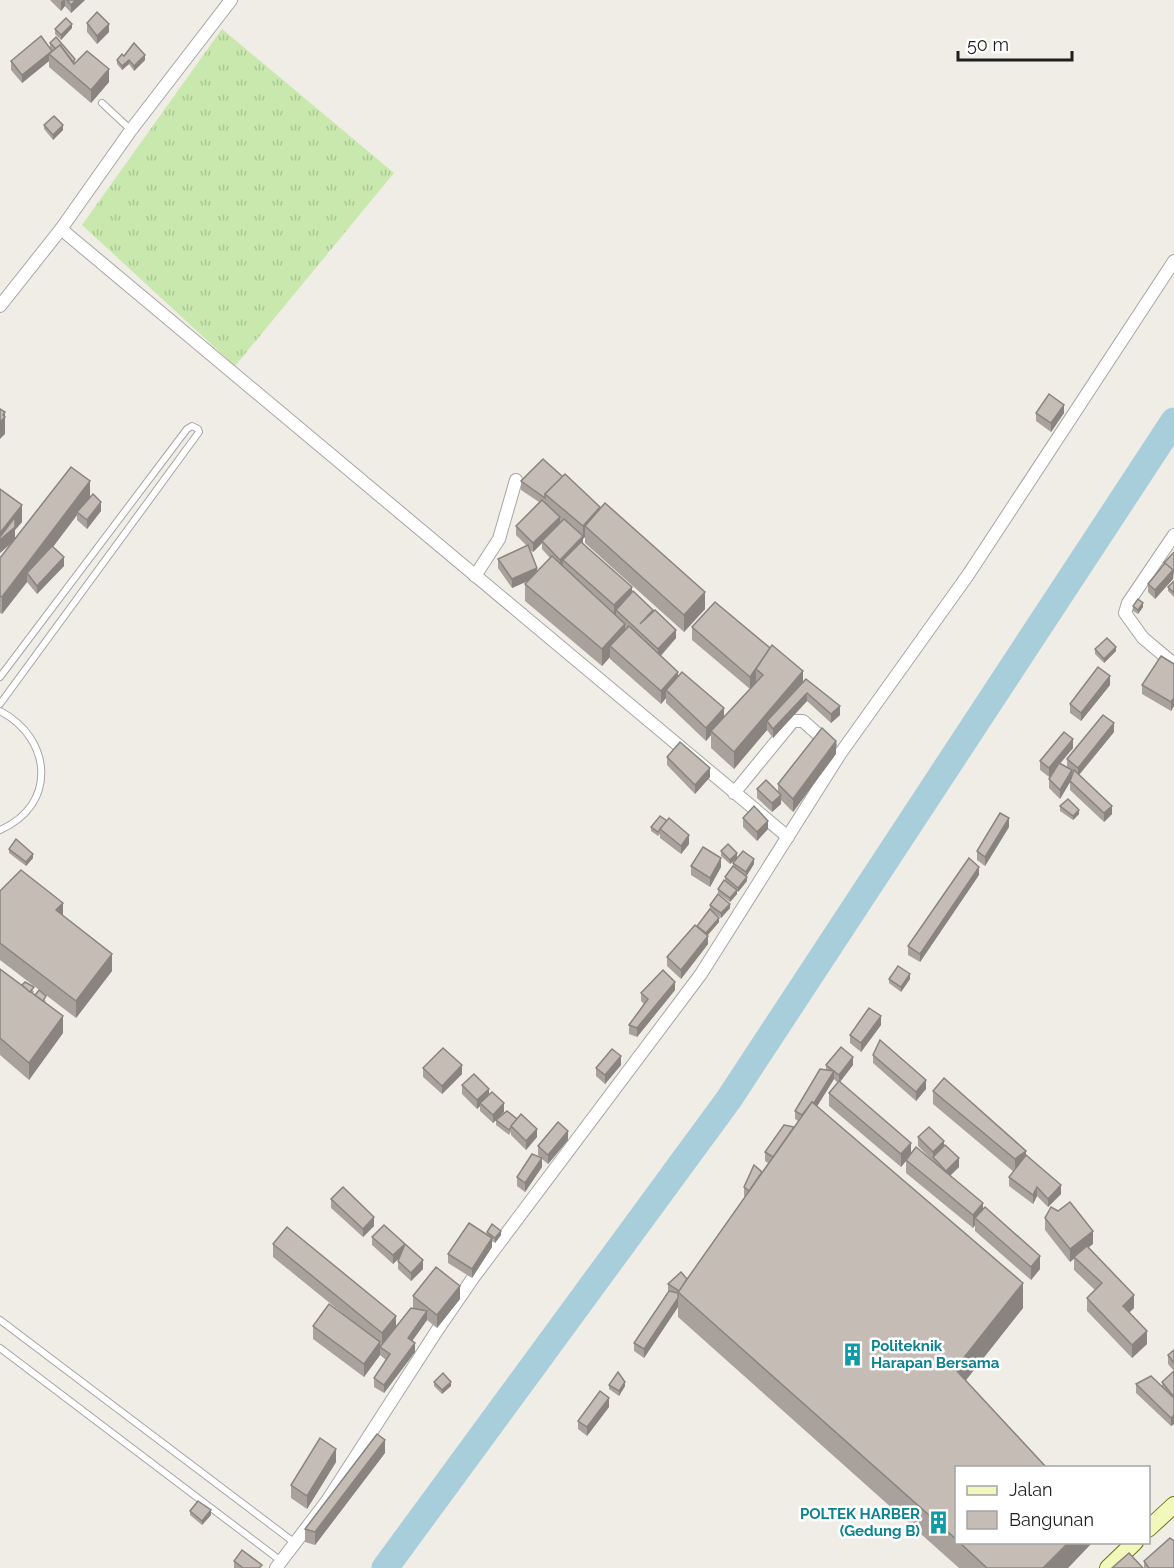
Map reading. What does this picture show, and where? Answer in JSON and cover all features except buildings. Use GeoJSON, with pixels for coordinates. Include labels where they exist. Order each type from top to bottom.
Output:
{"type":"FeatureCollection","features":[{"type":"Feature","properties":{"kind":"main road"},"geometry":{"type":"LineString","coordinates":[[1150,1528],[1174,1505]]}},
{"type":"Feature","properties":{"kind":"main road"},"geometry":{"type":"LineString","coordinates":[[1108,1568],[1133,1544]]}},
{"type":"Feature","properties":{"kind":"street"},"geometry":{"type":"LineString","coordinates":[[0,306],[61,229],[131,130],[231,0]]}},
{"type":"Feature","properties":{"kind":"street"},"geometry":{"type":"LineString","coordinates":[[61,229],[788,837]]}},
{"type":"Feature","properties":{"kind":"street"},"geometry":{"type":"LineString","coordinates":[[278,1565],[327,1501],[438,1329],[474,1278],[701,974],[758,880],[840,754],[968,574],[1174,261]]}},
{"type":"Feature","properties":{"kind":"street"},"geometry":{"type":"LineString","coordinates":[[475,576],[499,539],[516,480]]}},
{"type":"Feature","properties":{"kind":"street"},"geometry":{"type":"LineString","coordinates":[[1174,535],[1128,603],[1125,613],[1143,638],[1174,664]]}},
{"type":"Feature","properties":{"kind":"street"},"geometry":{"type":"LineString","coordinates":[[734,793],[793,721],[802,721],[840,754]]}},
{"type":"Feature","properties":{"kind":"lane"},"geometry":{"type":"LineString","coordinates":[[102,103],[131,130]]}},
{"type":"Feature","properties":{"kind":"lane"},"geometry":{"type":"LineString","coordinates":[[0,677],[187,429],[192,426],[198,429],[199,432],[0,704]]}},
{"type":"Feature","properties":{"kind":"lane"},"geometry":{"type":"LineString","coordinates":[[0,711],[25,729],[37,748],[42,770],[35,799],[26,812],[15,822],[0,830]]}},
{"type":"Feature","properties":{"kind":"lane"},"geometry":{"type":"LineString","coordinates":[[0,1320],[295,1543]]}},
{"type":"Feature","properties":{"kind":"lane"},"geometry":{"type":"LineString","coordinates":[[0,1348],[278,1565]]}},
{"type":"Feature","properties":{"kind":"green space"},"geometry":{"type":"Polygon","coordinates":[[[222,29],[394,173],[235,366],[82,225],[222,29]]]}},
{"type":"Feature","properties":{"kind":"waterway"},"geometry":{"type":"LineString","coordinates":[[385,1568],[729,1099],[1174,421]]}},
{"type":"Feature","properties":{"kind":"place","name":"Politeknik Harapan Bersama"},"geometry":{"type":"Point","coordinates":[853,1355]}},
{"type":"Feature","properties":{"kind":"place","name":"POLTEK HARBER (Gedung B)"},"geometry":{"type":"Point","coordinates":[938,1523]}}]}
